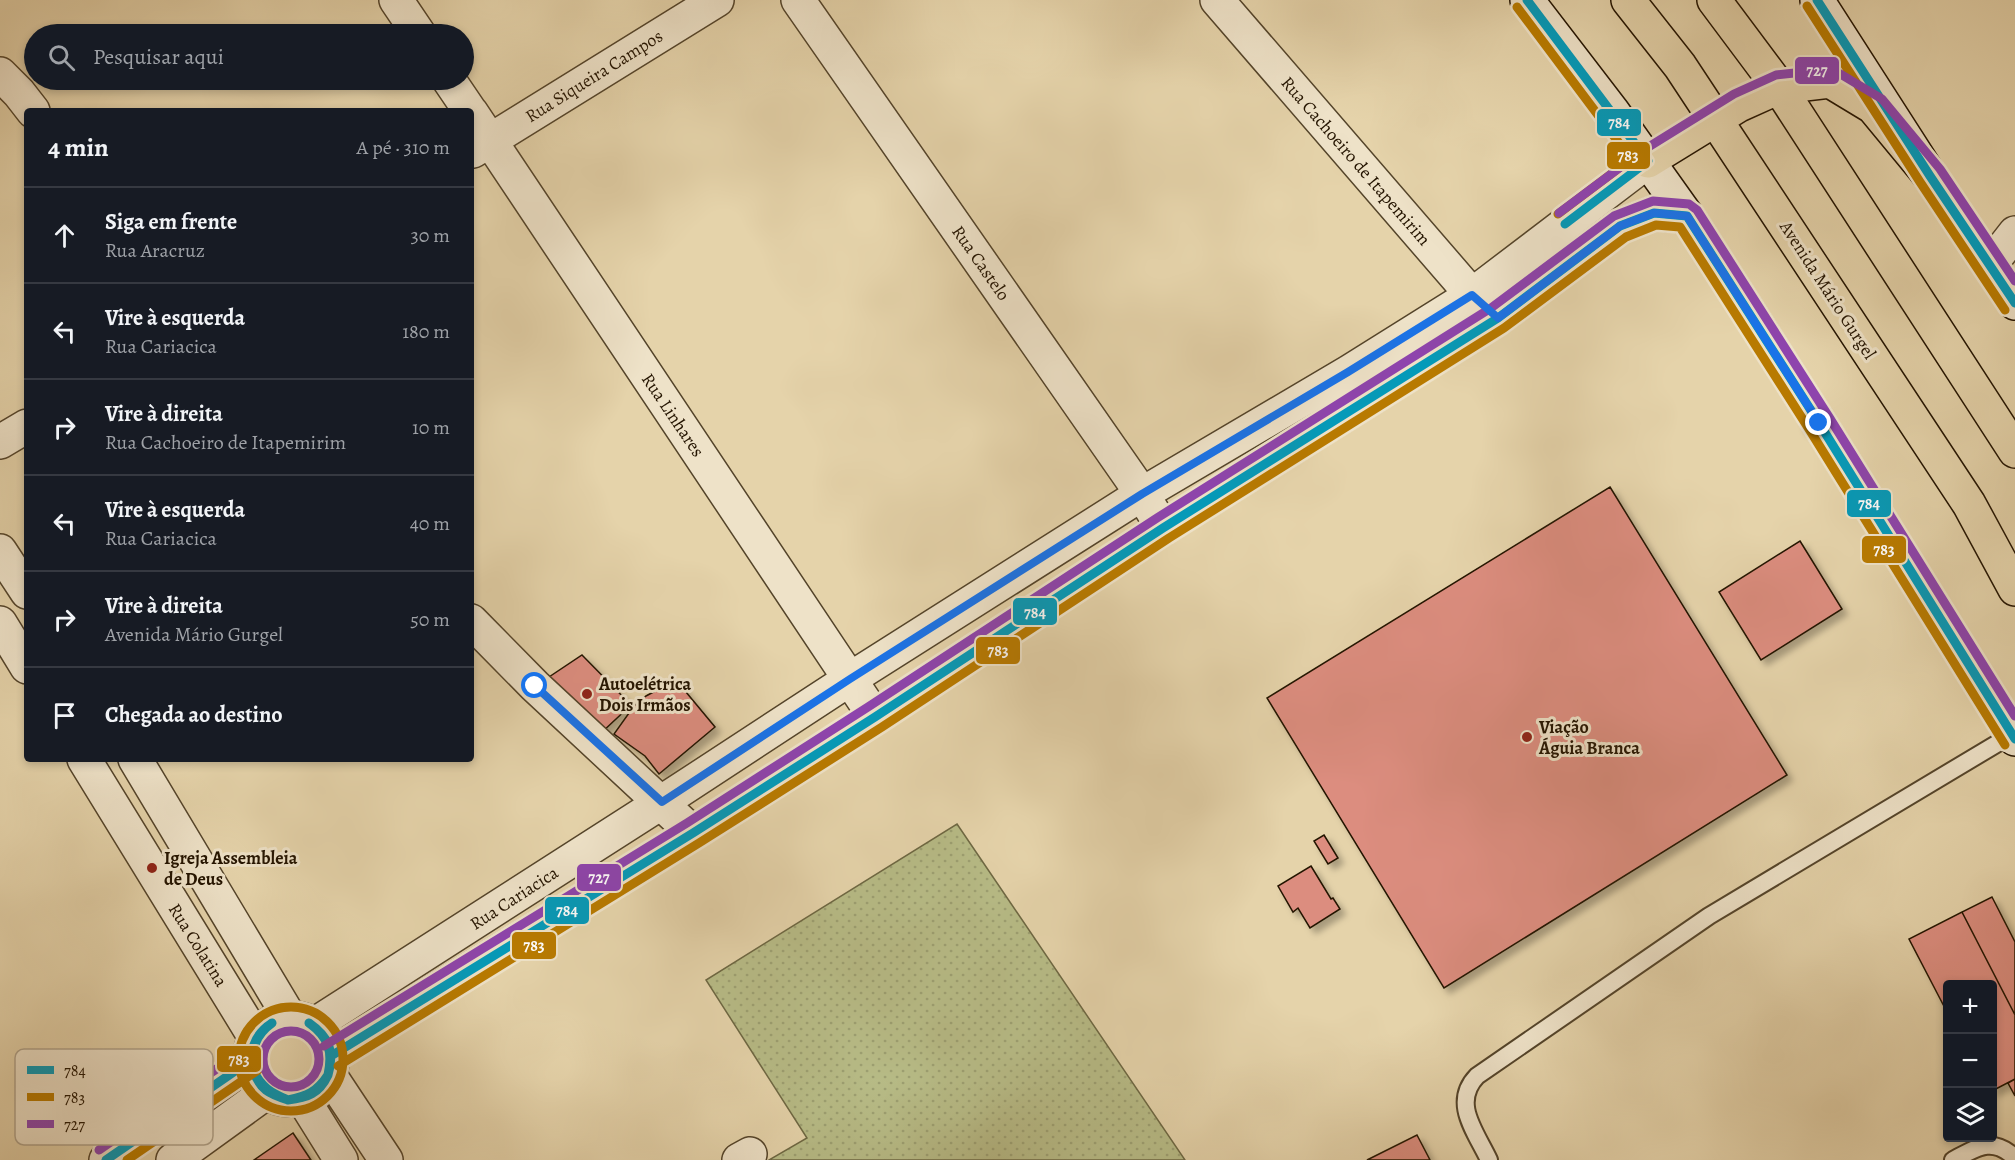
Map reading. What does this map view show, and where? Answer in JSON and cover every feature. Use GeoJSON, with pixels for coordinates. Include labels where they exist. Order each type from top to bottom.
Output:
{"type":"FeatureCollection","features":[{"type":"Feature","properties":{"kind":"main road","name":"Avenida Mário Gurgel"},"geometry":{"type":"LineString","coordinates":[[1628,0],[1680,66],[1969,504],[2015,589]]}},
{"type":"Feature","properties":{"kind":"main road"},"geometry":{"type":"LineString","coordinates":[[1714,0],[1779,87],[2015,451]]}},
{"type":"Feature","properties":{"kind":"main road"},"geometry":{"type":"LineString","coordinates":[[1648,161],[1739,105],[1779,87],[1830,81],[1873,107],[1930,176]]}},
{"type":"Feature","properties":{"kind":"street"},"geometry":{"type":"LineString","coordinates":[[396,0],[412,24]]}},
{"type":"Feature","properties":{"kind":"street","name":"Rua Siqueira Campos"},"geometry":{"type":"LineString","coordinates":[[480,146],[717,0]]}},
{"type":"Feature","properties":{"kind":"street","name":"Rua Castelo"},"geometry":{"type":"LineString","coordinates":[[798,0],[1142,494],[1163,528]]}},
{"type":"Feature","properties":{"kind":"street","name":"Rua Cachoeiro de Itapemirim"},"geometry":{"type":"LineString","coordinates":[[1217,0],[1472,295],[1498,318]]}},
{"type":"Feature","properties":{"kind":"street"},"geometry":{"type":"LineString","coordinates":[[1527,0],[1687,216],[2014,736]]}},
{"type":"Feature","properties":{"kind":"street"},"geometry":{"type":"LineString","coordinates":[[1817,0],[2015,303]]}},
{"type":"Feature","properties":{"kind":"street"},"geometry":{"type":"LineString","coordinates":[[0,74],[31,108]]}},
{"type":"Feature","properties":{"kind":"street","name":"Rua Linhares"},"geometry":{"type":"LineString","coordinates":[[456,90],[468,108]]}},
{"type":"Feature","properties":{"kind":"street","name":"Rua Linhares"},"geometry":{"type":"LineString","coordinates":[[474,123],[480,146],[875,717]]}},
{"type":"Feature","properties":{"kind":"street","name":"Rua Cariacica"},"geometry":{"type":"LineString","coordinates":[[302,1022],[662,802],[850,679],[1142,494],[1348,372],[1472,295],[1648,161]]}},
{"type":"Feature","properties":{"kind":"street","name":"Rua Cariacica"},"geometry":{"type":"LineString","coordinates":[[330,1065],[363,1035],[693,833],[1163,528],[1498,318],[1620,226],[1654,213],[1687,216]]}},
{"type":"Feature","properties":{"kind":"street"},"geometry":{"type":"LineString","coordinates":[[1990,265],[2015,233]]}},
{"type":"Feature","properties":{"kind":"street"},"geometry":{"type":"LineString","coordinates":[[0,442],[24,428]]}},
{"type":"Feature","properties":{"kind":"street"},"geometry":{"type":"LineString","coordinates":[[0,551],[24,587]]}},
{"type":"Feature","properties":{"kind":"street"},"geometry":{"type":"LineString","coordinates":[[0,623],[24,662]]}},
{"type":"Feature","properties":{"kind":"street"},"geometry":{"type":"LineString","coordinates":[[474,624],[535,686],[693,833]]}},
{"type":"Feature","properties":{"kind":"street","name":"Rua Colatina"},"geometry":{"type":"LineString","coordinates":[[86,762],[253,1050]]}},
{"type":"Feature","properties":{"kind":"street"},"geometry":{"type":"LineString","coordinates":[[137,762],[302,1022],[328,1042],[330,1065],[386,1160]]}},
{"type":"Feature","properties":{"kind":"street"},"geometry":{"type":"LineString","coordinates":[[213,1080],[253,1050],[270,1024],[283,1019],[302,1022]]}},
{"type":"Feature","properties":{"kind":"street"},"geometry":{"type":"LineString","coordinates":[[253,1050],[255,1078],[267,1092],[288,1100],[303,1099],[316,1092],[330,1065]]}},
{"type":"Feature","properties":{"kind":"street"},"geometry":{"type":"LineString","coordinates":[[213,1131],[267,1092]]}},
{"type":"Feature","properties":{"kind":"street"},"geometry":{"type":"LineString","coordinates":[[303,1099],[341,1160]]}},
{"type":"Feature","properties":{"kind":"street"},"geometry":{"type":"LineString","coordinates":[[106,1160],[126,1145]]}},
{"type":"Feature","properties":{"kind":"street"},"geometry":{"type":"LineString","coordinates":[[173,1160],[194,1145]]}},
{"type":"Feature","properties":{"kind":"lane"},"geometry":{"type":"LineString","coordinates":[[1489,1160],[1464,1103],[1469,1084],[1477,1076],[1709,916],[2014,736]]}},
{"type":"Feature","properties":{"kind":"lane"},"geometry":{"type":"LineString","coordinates":[[1953,1160],[1988,1145],[1998,1146],[2015,1158]]}},
{"type":"Feature","properties":{"kind":"green space"},"geometry":{"type":"Polygon","coordinates":[[[957,824],[1185,1160],[769,1160],[807,1138],[706,980],[957,824]]]}},
{"type":"Feature","properties":{"kind":"building","name":"Viação Águia Branca"},"geometry":{"type":"Polygon","coordinates":[[[1610,487],[1787,775],[1444,988],[1267,698],[1610,487]]]}},
{"type":"Feature","properties":{"kind":"building"},"geometry":{"type":"Polygon","coordinates":[[[1800,541],[1842,609],[1761,660],[1719,592],[1800,541]]]}},
{"type":"Feature","properties":{"kind":"building","name":"Autoelétrica Dois Irmãos"},"geometry":{"type":"Polygon","coordinates":[[[582,655],[631,705],[601,733],[540,683],[582,655]]]}},
{"type":"Feature","properties":{"kind":"building"},"geometry":{"type":"Polygon","coordinates":[[[676,680],[715,727],[659,774],[645,756],[614,734],[634,706],[646,696],[676,680]]]}},
{"type":"Feature","properties":{"kind":"building"},"geometry":{"type":"Polygon","coordinates":[[[1324,835],[1338,858],[1328,864],[1314,841],[1324,835]]]}},
{"type":"Feature","properties":{"kind":"building"},"geometry":{"type":"Polygon","coordinates":[[[1311,866],[1331,899],[1333,898],[1340,909],[1310,928],[1298,908],[1293,912],[1278,886],[1311,866]]]}},
{"type":"Feature","properties":{"kind":"building"},"geometry":{"type":"Polygon","coordinates":[[[1992,897],[2015,942],[2015,1015],[1997,980],[1962,912],[1992,897]]]}},
{"type":"Feature","properties":{"kind":"building"},"geometry":{"type":"Polygon","coordinates":[[[1962,912],[1997,980],[1943,980],[1943,1004],[1909,939],[1962,912]]]}},
{"type":"Feature","properties":{"kind":"building"},"geometry":{"type":"Polygon","coordinates":[[[1997,980],[2015,1015],[2015,1079],[1997,1088],[1997,980]]]}},
{"type":"Feature","properties":{"kind":"building"},"geometry":{"type":"Polygon","coordinates":[[[2015,1079],[2015,1096],[2008,1083],[2015,1079]]]}},
{"type":"Feature","properties":{"kind":"building"},"geometry":{"type":"Polygon","coordinates":[[[293,1133],[311,1160],[254,1160],[293,1133]]]}},
{"type":"Feature","properties":{"kind":"building"},"geometry":{"type":"Polygon","coordinates":[[[1417,1135],[1430,1160],[1367,1160],[1417,1135]]]}},
{"type":"Feature","properties":{"kind":"transit line","name":"784"},"geometry":{"type":"LineString","coordinates":[[1527,0],[1648,161],[1565,224]]}},
{"type":"Feature","properties":{"kind":"transit line","name":"784"},"geometry":{"type":"LineString","coordinates":[[1817,0],[2015,303]]}},
{"type":"Feature","properties":{"kind":"transit line","name":"783"},"geometry":{"type":"LineString","coordinates":[[1807,6],[2005,310]]}},
{"type":"Feature","properties":{"kind":"transit line","name":"783"},"geometry":{"type":"LineString","coordinates":[[1517,7],[1631,159],[1558,214]]}},
{"type":"Feature","properties":{"kind":"transit line","name":"727"},"geometry":{"type":"LineString","coordinates":[[1559,213],[1642,151],[1734,94],[1776,75],[1832,69],[1882,99],[1940,169],[2015,281]]}},
{"type":"Feature","properties":{"kind":"transit line","name":"727"},"geometry":{"type":"LineString","coordinates":[[324,1046],[687,823],[1157,518],[1491,308],[1614,216],[1653,201],[1689,204],[1697,210],[2015,716]]}},
{"type":"Feature","properties":{"kind":"transit line","name":"784"},"geometry":{"type":"LineString","coordinates":[[331,1056],[693,833],[1163,528],[1498,318],[1620,226],[1654,213],[1687,216],[1819,423],[2015,739]]}},
{"type":"Feature","properties":{"kind":"transit line","name":"783"},"geometry":{"type":"LineString","coordinates":[[338,1066],[882,727],[1169,538],[1504,328],[1626,237],[1656,225],[1680,227],[1809,429],[2005,745]]}},
{"type":"Feature","properties":{"kind":"transit line","name":"783"},"geometry":{"type":"LineString","coordinates":[[291,1007],[311,1011],[328,1022],[339,1039],[343,1059],[339,1079],[328,1096],[311,1107],[291,1111],[271,1107],[254,1096],[243,1079],[239,1059],[243,1039],[254,1022],[271,1011],[291,1007]]}},
{"type":"Feature","properties":{"kind":"transit line","name":"784"},"geometry":{"type":"LineString","coordinates":[[253,1070],[252,1056],[257,1037],[272,1023]]}},
{"type":"Feature","properties":{"kind":"transit line","name":"784"},"geometry":{"type":"LineString","coordinates":[[253,1070],[255,1044],[272,1023]]}},
{"type":"Feature","properties":{"kind":"transit line","name":"784"},"geometry":{"type":"LineString","coordinates":[[309,1023],[316,1028],[329,1045],[331,1059],[328,1075]]}},
{"type":"Feature","properties":{"kind":"transit line","name":"784"},"geometry":{"type":"LineString","coordinates":[[309,1023],[321,1034],[328,1046],[330,1059],[328,1075]]}},
{"type":"Feature","properties":{"kind":"transit line","name":"727"},"geometry":{"type":"LineString","coordinates":[[291,1031],[306,1036],[314,1044],[319,1059],[314,1074],[306,1082],[291,1087],[276,1082],[268,1074],[263,1059],[268,1044],[276,1036],[291,1031]]}},
{"type":"Feature","properties":{"kind":"transit line","name":"727"},"geometry":{"type":"LineString","coordinates":[[213,1071],[244,1050]]}},
{"type":"Feature","properties":{"kind":"transit line","name":"784"},"geometry":{"type":"LineString","coordinates":[[213,1086],[251,1060]]}},
{"type":"Feature","properties":{"kind":"transit line","name":"784"},"geometry":{"type":"LineString","coordinates":[[253,1070],[267,1089],[288,1100]]}},
{"type":"Feature","properties":{"kind":"transit line","name":"784"},"geometry":{"type":"LineString","coordinates":[[253,1070],[262,1087],[288,1100]]}},
{"type":"Feature","properties":{"kind":"transit line","name":"783"},"geometry":{"type":"LineString","coordinates":[[213,1101],[258,1070]]}},
{"type":"Feature","properties":{"kind":"transit line","name":"784"},"geometry":{"type":"LineString","coordinates":[[288,1100],[311,1092],[320,1086],[328,1075]]}},
{"type":"Feature","properties":{"kind":"transit line","name":"784"},"geometry":{"type":"LineString","coordinates":[[288,1100],[312,1094],[321,1087],[328,1075]]}},
{"type":"Feature","properties":{"kind":"transit line","name":"727"},"geometry":{"type":"LineString","coordinates":[[99,1150],[106,1145]]}},
{"type":"Feature","properties":{"kind":"transit line","name":"784"},"geometry":{"type":"LineString","coordinates":[[106,1160],[128,1145]]}},
{"type":"Feature","properties":{"kind":"transit line","name":"783"},"geometry":{"type":"LineString","coordinates":[[127,1160],[149,1145]]}},
{"type":"Feature","properties":{"kind":"place","name":"Autoelétrica Dois Irmãos"},"geometry":{"type":"Point","coordinates":[587,694]}},
{"type":"Feature","properties":{"kind":"place","name":"Viação Águia Branca"},"geometry":{"type":"Point","coordinates":[1527,737]}},
{"type":"Feature","properties":{"kind":"place","name":"Igreja Assembleia de Deus"},"geometry":{"type":"Point","coordinates":[152,868]}},
{"type":"Feature","properties":{"kind":"route"},"geometry":{"type":"LineString","coordinates":[[535,686],[662,802],[850,679],[1142,494],[1348,372],[1472,295],[1498,318],[1620,226],[1654,213],[1687,216],[1819,423]]}}]}
